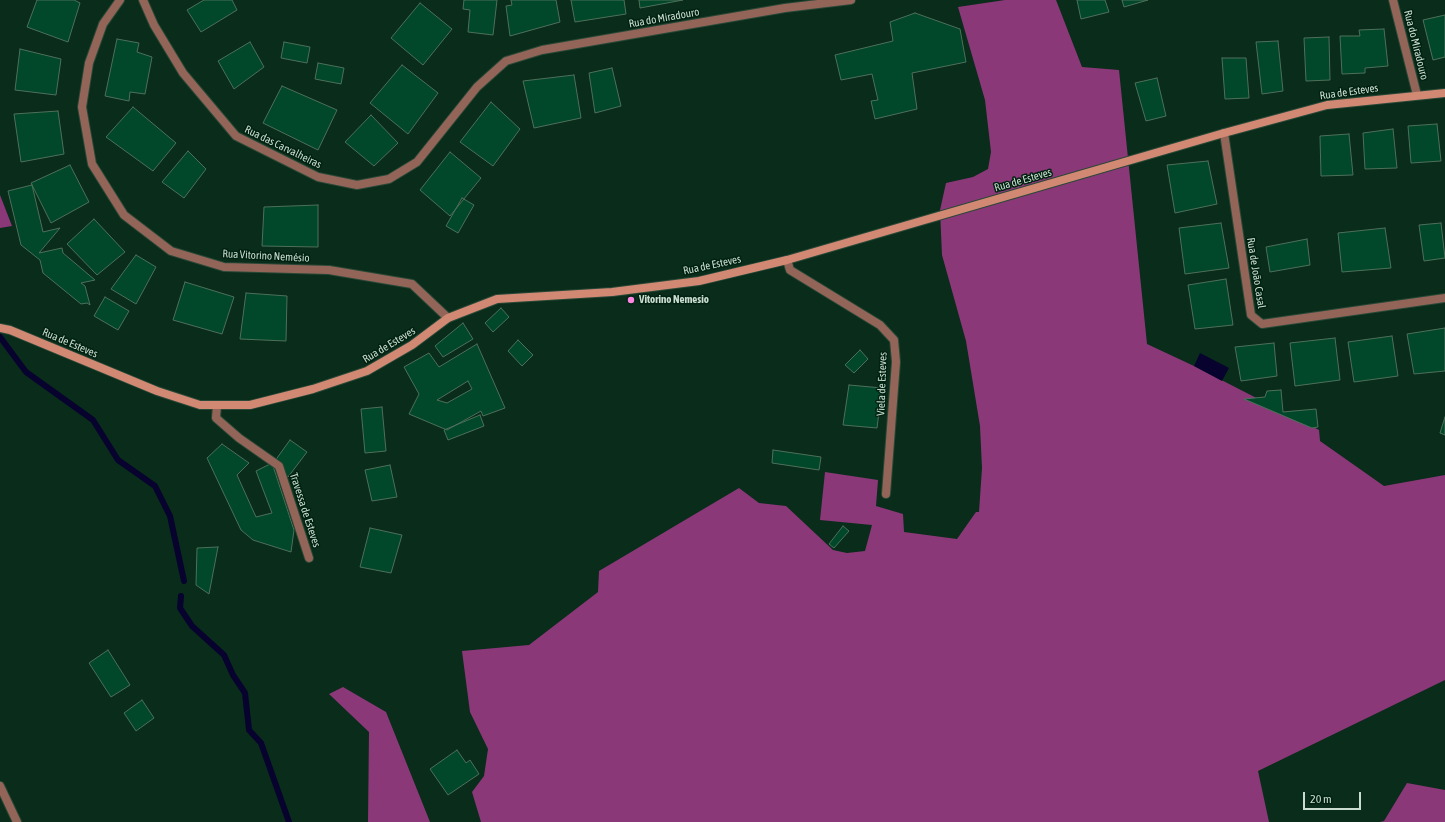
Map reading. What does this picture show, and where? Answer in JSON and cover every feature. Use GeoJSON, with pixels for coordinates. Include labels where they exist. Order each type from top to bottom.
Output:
{"type":"FeatureCollection","features":[{"type":"Feature","properties":{"kind":"street","name":"Rua Vitorino Nemésio"},"geometry":{"type":"LineString","coordinates":[[120,0],[103,24],[90,63],[82,107],[92,164],[124,215],[171,251],[224,266],[329,270],[412,284],[448,318]]}},
{"type":"Feature","properties":{"kind":"street","name":"Rua das Carvalheiras"},"geometry":{"type":"LineString","coordinates":[[143,0],[154,25],[183,73],[236,136],[318,177],[357,185],[389,179],[417,162],[477,88],[506,61]]}},
{"type":"Feature","properties":{"kind":"street","name":"Rua do Miradouro"},"geometry":{"type":"LineString","coordinates":[[506,61],[542,50],[785,8],[851,0]]}},
{"type":"Feature","properties":{"kind":"street","name":"Rua do Miradouro"},"geometry":{"type":"LineString","coordinates":[[1393,0],[1417,95]]}},
{"type":"Feature","properties":{"kind":"street","name":"Rua de Esteves"},"geometry":{"type":"LineString","coordinates":[[0,328],[10,330],[156,391],[200,405],[250,405],[313,389],[367,371],[412,345],[448,318],[497,299],[612,292],[699,281],[787,260],[1224,133],[1327,105],[1445,93]]}},
{"type":"Feature","properties":{"kind":"street","name":"Rua de João Casal"},"geometry":{"type":"LineString","coordinates":[[1224,133],[1251,315],[1262,324],[1445,298]]}},
{"type":"Feature","properties":{"kind":"street","name":"Viela de Esteves"},"geometry":{"type":"LineString","coordinates":[[787,260],[790,270],[880,325],[894,340],[896,362],[886,494]]}},
{"type":"Feature","properties":{"kind":"street","name":"Travessa de Esteves"},"geometry":{"type":"LineString","coordinates":[[217,405],[216,418],[239,438],[279,466],[309,558]]}},
{"type":"Feature","properties":{"kind":"street"},"geometry":{"type":"LineString","coordinates":[[0,786],[17,822]]}},
{"type":"Feature","properties":{"kind":"shaded area"},"geometry":{"type":"Polygon","coordinates":[[[1005,0],[1056,0],[1082,67],[1119,70],[1147,344],[1194,366],[1319,430],[1320,441],[1384,486],[1445,475],[1445,680],[1258,771],[1269,822],[481,822],[472,792],[484,776],[488,749],[470,712],[462,651],[529,645],[598,592],[599,571],[739,488],[759,503],[786,506],[833,550],[847,553],[865,551],[872,525],[820,520],[825,472],[878,480],[876,506],[903,514],[904,532],[957,539],[976,512],[979,512],[982,468],[980,426],[966,341],[942,255],[940,210],[946,183],[973,177],[988,169],[991,152],[985,100],[958,7],[1005,0]]]}},
{"type":"Feature","properties":{"kind":"shaded area"},"geometry":{"type":"Polygon","coordinates":[[[0,195],[12,226],[0,228],[0,195]]]}},
{"type":"Feature","properties":{"kind":"shaded area"},"geometry":{"type":"Polygon","coordinates":[[[1200,353],[1229,368],[1222,381],[1194,366],[1200,353]]]}},
{"type":"Feature","properties":{"kind":"shaded area"},"geometry":{"type":"Polygon","coordinates":[[[343,687],[386,712],[430,822],[368,822],[369,732],[329,694],[343,687]]]}},
{"type":"Feature","properties":{"kind":"shaded area"},"geometry":{"type":"Polygon","coordinates":[[[1407,783],[1445,790],[1445,822],[1380,822],[1384,821],[1407,783]]]}},
{"type":"Feature","properties":{"kind":"building"},"geometry":{"type":"Polygon","coordinates":[[[37,0],[74,0],[80,3],[68,42],[27,27],[37,0]]]}},
{"type":"Feature","properties":{"kind":"building"},"geometry":{"type":"Polygon","coordinates":[[[204,0],[232,0],[237,10],[201,32],[187,10],[204,0]]]}},
{"type":"Feature","properties":{"kind":"building"},"geometry":{"type":"Polygon","coordinates":[[[464,0],[497,0],[493,35],[468,32],[470,10],[463,9],[464,0]]]}},
{"type":"Feature","properties":{"kind":"building"},"geometry":{"type":"Polygon","coordinates":[[[511,0],[556,0],[560,22],[510,36],[506,6],[512,5],[511,0]]]}},
{"type":"Feature","properties":{"kind":"building"},"geometry":{"type":"Polygon","coordinates":[[[571,0],[624,0],[626,14],[575,22],[571,0]]]}},
{"type":"Feature","properties":{"kind":"building"},"geometry":{"type":"Polygon","coordinates":[[[639,0],[683,0],[640,8],[639,0]]]}},
{"type":"Feature","properties":{"kind":"building"},"geometry":{"type":"Polygon","coordinates":[[[1077,0],[1105,0],[1109,12],[1081,19],[1077,0]]]}},
{"type":"Feature","properties":{"kind":"building"},"geometry":{"type":"Polygon","coordinates":[[[1122,0],[1148,0],[1124,7],[1122,0]]]}},
{"type":"Feature","properties":{"kind":"building"},"geometry":{"type":"Polygon","coordinates":[[[420,3],[452,29],[423,65],[391,38],[420,3]]]}},
{"type":"Feature","properties":{"kind":"building"},"geometry":{"type":"Polygon","coordinates":[[[915,13],[960,29],[966,62],[912,73],[917,109],[875,119],[871,101],[878,100],[872,74],[841,80],[835,55],[893,41],[890,22],[915,13]]]}},
{"type":"Feature","properties":{"kind":"building"},"geometry":{"type":"Polygon","coordinates":[[[1445,15],[1445,57],[1433,60],[1423,20],[1445,15]]]}},
{"type":"Feature","properties":{"kind":"building"},"geometry":{"type":"Polygon","coordinates":[[[1384,29],[1388,66],[1365,68],[1365,73],[1342,74],[1340,36],[1360,36],[1359,30],[1384,29]]]}},
{"type":"Feature","properties":{"kind":"building"},"geometry":{"type":"Polygon","coordinates":[[[1329,37],[1330,80],[1306,81],[1304,38],[1329,37]]]}},
{"type":"Feature","properties":{"kind":"building"},"geometry":{"type":"Polygon","coordinates":[[[117,39],[139,43],[137,52],[152,57],[145,94],[130,92],[129,101],[105,96],[117,39]]]}},
{"type":"Feature","properties":{"kind":"building"},"geometry":{"type":"Polygon","coordinates":[[[1278,41],[1283,91],[1262,94],[1256,42],[1278,41]]]}},
{"type":"Feature","properties":{"kind":"building"},"geometry":{"type":"Polygon","coordinates":[[[250,42],[264,67],[234,89],[218,61],[250,42]]]}},
{"type":"Feature","properties":{"kind":"building"},"geometry":{"type":"Polygon","coordinates":[[[284,42],[310,47],[307,63],[281,58],[284,42]]]}},
{"type":"Feature","properties":{"kind":"building"},"geometry":{"type":"Polygon","coordinates":[[[20,49],[61,59],[56,95],[15,90],[20,49]]]}},
{"type":"Feature","properties":{"kind":"building"},"geometry":{"type":"Polygon","coordinates":[[[1222,58],[1246,58],[1249,98],[1225,99],[1222,58]]]}},
{"type":"Feature","properties":{"kind":"building"},"geometry":{"type":"Polygon","coordinates":[[[318,63],[344,68],[341,84],[315,79],[318,63]]]}},
{"type":"Feature","properties":{"kind":"building"},"geometry":{"type":"Polygon","coordinates":[[[402,65],[438,93],[408,134],[370,103],[402,65]]]}},
{"type":"Feature","properties":{"kind":"building"},"geometry":{"type":"Polygon","coordinates":[[[612,68],[621,106],[595,113],[589,73],[612,68]]]}},
{"type":"Feature","properties":{"kind":"building"},"geometry":{"type":"Polygon","coordinates":[[[574,75],[581,118],[534,128],[523,81],[574,75]]]}},
{"type":"Feature","properties":{"kind":"building"},"geometry":{"type":"Polygon","coordinates":[[[1157,78],[1166,116],[1146,121],[1135,83],[1157,78]]]}},
{"type":"Feature","properties":{"kind":"building"},"geometry":{"type":"Polygon","coordinates":[[[282,86],[337,110],[318,150],[263,123],[282,86]]]}},
{"type":"Feature","properties":{"kind":"building"},"geometry":{"type":"Polygon","coordinates":[[[491,102],[520,129],[493,166],[460,142],[491,102]]]}},
{"type":"Feature","properties":{"kind":"building"},"geometry":{"type":"Polygon","coordinates":[[[133,107],[176,143],[153,171],[106,137],[133,107]]]}},
{"type":"Feature","properties":{"kind":"building"},"geometry":{"type":"Polygon","coordinates":[[[58,111],[64,154],[21,162],[14,114],[58,111]]]}},
{"type":"Feature","properties":{"kind":"building"},"geometry":{"type":"Polygon","coordinates":[[[371,115],[398,143],[374,166],[345,142],[371,115]]]}},
{"type":"Feature","properties":{"kind":"building"},"geometry":{"type":"Polygon","coordinates":[[[1437,124],[1441,161],[1411,163],[1408,126],[1437,124]]]}},
{"type":"Feature","properties":{"kind":"building"},"geometry":{"type":"Polygon","coordinates":[[[1393,129],[1397,168],[1365,169],[1363,133],[1393,129]]]}},
{"type":"Feature","properties":{"kind":"building"},"geometry":{"type":"Polygon","coordinates":[[[1349,134],[1353,175],[1321,176],[1320,136],[1349,134]]]}},
{"type":"Feature","properties":{"kind":"building"},"geometry":{"type":"Polygon","coordinates":[[[188,151],[206,169],[184,198],[162,182],[188,151]]]}},
{"type":"Feature","properties":{"kind":"building"},"geometry":{"type":"Polygon","coordinates":[[[450,152],[481,178],[450,216],[420,190],[450,152]]]}},
{"type":"Feature","properties":{"kind":"building"},"geometry":{"type":"Polygon","coordinates":[[[1208,161],[1217,204],[1175,213],[1167,165],[1208,161]]]}},
{"type":"Feature","properties":{"kind":"building"},"geometry":{"type":"Polygon","coordinates":[[[70,165],[89,202],[51,223],[31,183],[70,165]]]}},
{"type":"Feature","properties":{"kind":"building"},"geometry":{"type":"Polygon","coordinates":[[[32,185],[43,232],[60,228],[39,253],[62,248],[63,253],[95,280],[81,283],[85,286],[90,305],[87,303],[81,304],[43,273],[40,260],[21,245],[8,191],[32,185]]]}},
{"type":"Feature","properties":{"kind":"building"},"geometry":{"type":"Polygon","coordinates":[[[462,198],[474,205],[458,233],[446,226],[462,198]]]}},
{"type":"Feature","properties":{"kind":"building"},"geometry":{"type":"Polygon","coordinates":[[[318,205],[318,247],[262,246],[264,207],[318,205]]]}},
{"type":"Feature","properties":{"kind":"building"},"geometry":{"type":"Polygon","coordinates":[[[94,219],[125,252],[97,275],[67,244],[94,219]]]}},
{"type":"Feature","properties":{"kind":"building"},"geometry":{"type":"Polygon","coordinates":[[[1221,223],[1229,268],[1185,274],[1179,228],[1221,223]]]}},
{"type":"Feature","properties":{"kind":"building"},"geometry":{"type":"Polygon","coordinates":[[[1441,223],[1445,258],[1424,261],[1419,225],[1441,223]]]}},
{"type":"Feature","properties":{"kind":"building"},"geometry":{"type":"Polygon","coordinates":[[[1385,228],[1391,268],[1342,272],[1338,233],[1385,228]]]}},
{"type":"Feature","properties":{"kind":"building"},"geometry":{"type":"Polygon","coordinates":[[[1307,239],[1310,265],[1270,272],[1266,247],[1307,239]]]}},
{"type":"Feature","properties":{"kind":"building"},"geometry":{"type":"Polygon","coordinates":[[[136,255],[156,267],[136,304],[111,289],[136,255]]]}},
{"type":"Feature","properties":{"kind":"building"},"geometry":{"type":"Polygon","coordinates":[[[1226,279],[1233,325],[1195,329],[1188,285],[1226,279]]]}},
{"type":"Feature","properties":{"kind":"building"},"geometry":{"type":"Polygon","coordinates":[[[185,282],[234,297],[222,334],[173,320],[185,282]]]}},
{"type":"Feature","properties":{"kind":"building"},"geometry":{"type":"Polygon","coordinates":[[[246,293],[287,296],[286,341],[240,339],[246,293]]]}},
{"type":"Feature","properties":{"kind":"building"},"geometry":{"type":"Polygon","coordinates":[[[105,297],[129,311],[118,330],[94,316],[105,297]]]}},
{"type":"Feature","properties":{"kind":"building"},"geometry":{"type":"Polygon","coordinates":[[[501,308],[509,317],[493,332],[485,323],[501,308]]]}},
{"type":"Feature","properties":{"kind":"building"},"geometry":{"type":"Polygon","coordinates":[[[463,323],[473,339],[443,357],[435,346],[463,323]]]}},
{"type":"Feature","properties":{"kind":"building"},"geometry":{"type":"Polygon","coordinates":[[[1445,328],[1445,371],[1414,374],[1407,334],[1445,328]]]}},
{"type":"Feature","properties":{"kind":"building"},"geometry":{"type":"Polygon","coordinates":[[[1392,336],[1398,376],[1354,382],[1348,342],[1392,336]]]}},
{"type":"Feature","properties":{"kind":"building"},"geometry":{"type":"Polygon","coordinates":[[[1335,338],[1340,380],[1295,386],[1290,343],[1335,338]]]}},
{"type":"Feature","properties":{"kind":"building"},"geometry":{"type":"Polygon","coordinates":[[[518,340],[533,355],[522,366],[508,351],[518,340]]]}},
{"type":"Feature","properties":{"kind":"building"},"geometry":{"type":"Polygon","coordinates":[[[1274,343],[1277,376],[1241,381],[1235,347],[1274,343]]]}},
{"type":"Feature","properties":{"kind":"building"},"geometry":{"type":"Polygon","coordinates":[[[477,344],[505,408],[483,416],[481,411],[447,430],[409,414],[419,394],[404,367],[429,353],[439,367],[477,344]],[[468,381],[437,400],[447,403],[472,389],[468,381]]]}},
{"type":"Feature","properties":{"kind":"building"},"geometry":{"type":"Polygon","coordinates":[[[860,350],[868,359],[854,373],[845,365],[860,350]]]}},
{"type":"Feature","properties":{"kind":"building"},"geometry":{"type":"Polygon","coordinates":[[[849,385],[882,388],[877,428],[843,425],[849,385]]]}},
{"type":"Feature","properties":{"kind":"building"},"geometry":{"type":"Polygon","coordinates":[[[1281,390],[1283,412],[1316,409],[1318,427],[1312,428],[1244,399],[1265,397],[1267,391],[1281,390]]]}},
{"type":"Feature","properties":{"kind":"building"},"geometry":{"type":"Polygon","coordinates":[[[382,407],[386,451],[365,453],[361,409],[382,407]]]}},
{"type":"Feature","properties":{"kind":"building"},"geometry":{"type":"Polygon","coordinates":[[[480,415],[484,426],[448,440],[444,430],[480,415]]]}},
{"type":"Feature","properties":{"kind":"building"},"geometry":{"type":"Polygon","coordinates":[[[1445,417],[1445,435],[1440,433],[1445,417]]]}},
{"type":"Feature","properties":{"kind":"building"},"geometry":{"type":"Polygon","coordinates":[[[290,440],[307,452],[288,477],[272,465],[290,440]]]}},
{"type":"Feature","properties":{"kind":"building"},"geometry":{"type":"Polygon","coordinates":[[[222,444],[249,463],[237,475],[256,517],[272,513],[256,471],[272,463],[294,530],[291,552],[253,540],[241,530],[207,458],[222,444]]]}},
{"type":"Feature","properties":{"kind":"building"},"geometry":{"type":"Polygon","coordinates":[[[773,450],[821,457],[819,470],[772,463],[773,450]]]}},
{"type":"Feature","properties":{"kind":"building"},"geometry":{"type":"Polygon","coordinates":[[[390,465],[397,497],[372,501],[365,470],[390,465]]]}},
{"type":"Feature","properties":{"kind":"building"},"geometry":{"type":"Polygon","coordinates":[[[843,526],[849,531],[834,548],[829,544],[843,526]]]}},
{"type":"Feature","properties":{"kind":"building"},"geometry":{"type":"Polygon","coordinates":[[[370,528],[402,535],[391,573],[360,567],[370,528]]]}},
{"type":"Feature","properties":{"kind":"building"},"geometry":{"type":"Polygon","coordinates":[[[218,547],[209,594],[196,585],[197,548],[218,547]]]}},
{"type":"Feature","properties":{"kind":"building"},"geometry":{"type":"Polygon","coordinates":[[[108,650],[130,685],[111,697],[89,663],[108,650]]]}},
{"type":"Feature","properties":{"kind":"building"},"geometry":{"type":"Polygon","coordinates":[[[142,700],[154,718],[136,731],[124,713],[142,700]]]}},
{"type":"Feature","properties":{"kind":"building"},"geometry":{"type":"Polygon","coordinates":[[[457,750],[466,763],[470,760],[479,774],[448,795],[430,769],[457,750]]]}},
{"type":"Feature","properties":{"kind":"waterway"},"geometry":{"type":"LineString","coordinates":[[0,337],[26,372],[93,420],[118,460],[155,486],[170,516],[184,581]]}},
{"type":"Feature","properties":{"kind":"waterway"},"geometry":{"type":"LineString","coordinates":[[181,596],[180,608],[192,626],[224,655],[233,675],[245,693],[249,730],[261,743],[289,822]]}},
{"type":"Feature","properties":{"kind":"place","name":"Vitorino Nemesio"},"geometry":{"type":"Point","coordinates":[631,300]}}]}
